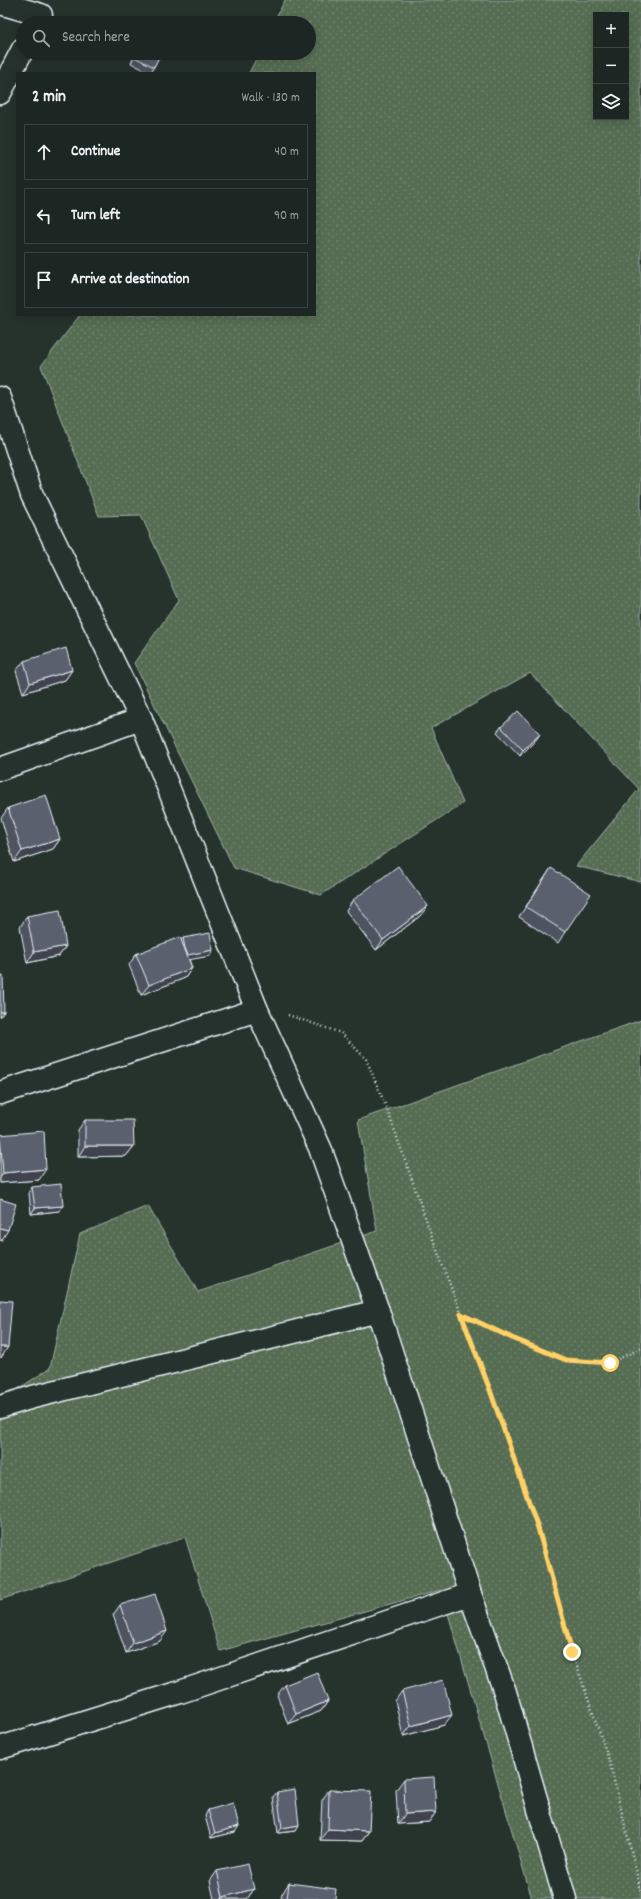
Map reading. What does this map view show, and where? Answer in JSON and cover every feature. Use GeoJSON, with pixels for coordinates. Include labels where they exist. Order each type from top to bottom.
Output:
{"type":"FeatureCollection","features":[{"type":"Feature","properties":{"kind":"street"},"geometry":{"type":"LineString","coordinates":[[0,3],[42,13]]}},
{"type":"Feature","properties":{"kind":"street"},"geometry":{"type":"LineString","coordinates":[[0,93],[17,60]]}},
{"type":"Feature","properties":{"kind":"street"},"geometry":{"type":"LineString","coordinates":[[0,398],[32,495],[140,719],[257,1010],[320,1148],[378,1311],[470,1594],[505,1692],[565,1899]]}},
{"type":"Feature","properties":{"kind":"street"},"geometry":{"type":"LineString","coordinates":[[0,769],[140,719]]}},
{"type":"Feature","properties":{"kind":"street"},"geometry":{"type":"LineString","coordinates":[[0,1093],[257,1010]]}},
{"type":"Feature","properties":{"kind":"street"},"geometry":{"type":"LineString","coordinates":[[0,1408],[33,1397],[378,1311]]}},
{"type":"Feature","properties":{"kind":"street"},"geometry":{"type":"LineString","coordinates":[[0,1748],[180,1692],[470,1594]]}},
{"type":"Feature","properties":{"kind":"path"},"geometry":{"type":"LineString","coordinates":[[257,1010],[294,1016],[341,1033],[366,1059],[387,1109],[490,1390],[538,1528],[572,1652],[609,1760],[641,1891]]}},
{"type":"Feature","properties":{"kind":"path"},"geometry":{"type":"LineString","coordinates":[[461,1314],[512,1338],[566,1360],[610,1363],[641,1348]]}},
{"type":"Feature","properties":{"kind":"green space"},"geometry":{"type":"Polygon","coordinates":[[[285,0],[641,0],[641,882],[576,866],[639,789],[530,673],[431,728],[463,803],[321,895],[234,868],[134,663],[179,600],[141,515],[99,516],[41,366],[79,316],[316,316],[316,72],[250,72],[256,60],[316,60],[316,16],[277,16],[285,0]]]}},
{"type":"Feature","properties":{"kind":"green space"},"geometry":{"type":"Polygon","coordinates":[[[641,1020],[641,1899],[532,1899],[441,1590],[220,1651],[185,1537],[0,1600],[0,1401],[50,1368],[80,1234],[148,1206],[198,1292],[377,1231],[358,1120],[641,1020]]]}},
{"type":"Feature","properties":{"kind":"building"},"geometry":{"type":"Polygon","coordinates":[[[140,60],[158,60],[154,67],[140,60]]]}},
{"type":"Feature","properties":{"kind":"building"},"geometry":{"type":"Polygon","coordinates":[[[66,648],[72,670],[30,683],[24,661],[66,648]]]}},
{"type":"Feature","properties":{"kind":"building"},"geometry":{"type":"Polygon","coordinates":[[[518,711],[540,734],[523,750],[501,727],[518,711]]]}},
{"type":"Feature","properties":{"kind":"building"},"geometry":{"type":"Polygon","coordinates":[[[46,795],[60,839],[22,851],[8,808],[46,795]]]}},
{"type":"Feature","properties":{"kind":"building"},"geometry":{"type":"Polygon","coordinates":[[[398,866],[428,906],[383,940],[353,900],[398,866]]]}},
{"type":"Feature","properties":{"kind":"building"},"geometry":{"type":"Polygon","coordinates":[[[551,868],[591,894],[565,932],[526,907],[551,868]]]}},
{"type":"Feature","properties":{"kind":"building"},"geometry":{"type":"Polygon","coordinates":[[[60,910],[66,946],[34,952],[27,916],[60,910]]]}},
{"type":"Feature","properties":{"kind":"building"},"geometry":{"type":"Polygon","coordinates":[[[210,933],[213,950],[188,955],[183,938],[210,933]]]}},
{"type":"Feature","properties":{"kind":"building"},"geometry":{"type":"Polygon","coordinates":[[[180,937],[192,968],[149,985],[136,954],[180,937]]]}},
{"type":"Feature","properties":{"kind":"building"},"geometry":{"type":"Polygon","coordinates":[[[0,976],[3,976],[4,1012],[0,1012],[0,976]]]}},
{"type":"Feature","properties":{"kind":"building"},"geometry":{"type":"Polygon","coordinates":[[[85,1120],[133,1120],[134,1146],[85,1146],[85,1120]]]}},
{"type":"Feature","properties":{"kind":"building"},"geometry":{"type":"Polygon","coordinates":[[[44,1131],[46,1169],[3,1173],[0,1135],[44,1131]]]}},
{"type":"Feature","properties":{"kind":"building"},"geometry":{"type":"Polygon","coordinates":[[[61,1184],[63,1206],[35,1208],[32,1187],[61,1184]]]}},
{"type":"Feature","properties":{"kind":"building"},"geometry":{"type":"Polygon","coordinates":[[[0,1199],[16,1204],[8,1230],[0,1228],[0,1199]]]}},
{"type":"Feature","properties":{"kind":"building"},"geometry":{"type":"Polygon","coordinates":[[[0,1300],[12,1301],[8,1347],[0,1347],[0,1300]]]}},
{"type":"Feature","properties":{"kind":"building"},"geometry":{"type":"Polygon","coordinates":[[[155,1594],[167,1631],[133,1643],[120,1605],[155,1594]]]}},
{"type":"Feature","properties":{"kind":"building"},"geometry":{"type":"Polygon","coordinates":[[[317,1672],[328,1701],[296,1714],[285,1685],[317,1672]]]}},
{"type":"Feature","properties":{"kind":"building"},"geometry":{"type":"Polygon","coordinates":[[[443,1680],[452,1715],[411,1726],[402,1691],[443,1680]]]}},
{"type":"Feature","properties":{"kind":"building"},"geometry":{"type":"Polygon","coordinates":[[[434,1777],[436,1812],[405,1814],[404,1779],[434,1777]]]}},
{"type":"Feature","properties":{"kind":"building"},"geometry":{"type":"Polygon","coordinates":[[[295,1789],[299,1825],[282,1828],[277,1792],[295,1789]]]}},
{"type":"Feature","properties":{"kind":"building"},"geometry":{"type":"Polygon","coordinates":[[[329,1790],[371,1791],[369,1831],[328,1829],[329,1790]]]}},
{"type":"Feature","properties":{"kind":"building"},"geometry":{"type":"Polygon","coordinates":[[[233,1803],[239,1826],[215,1833],[208,1810],[233,1803]]]}},
{"type":"Feature","properties":{"kind":"building"},"geometry":{"type":"Polygon","coordinates":[[[248,1864],[254,1889],[223,1897],[217,1871],[248,1864]]]}},
{"type":"Feature","properties":{"kind":"building"},"geometry":{"type":"Polygon","coordinates":[[[289,1883],[336,1889],[335,1899],[287,1899],[289,1883]]]}},
{"type":"Feature","properties":{"kind":"route"},"geometry":{"type":"LineString","coordinates":[[572,1652],[538,1528],[490,1390],[461,1314],[512,1338],[566,1360],[610,1363]]}}]}
